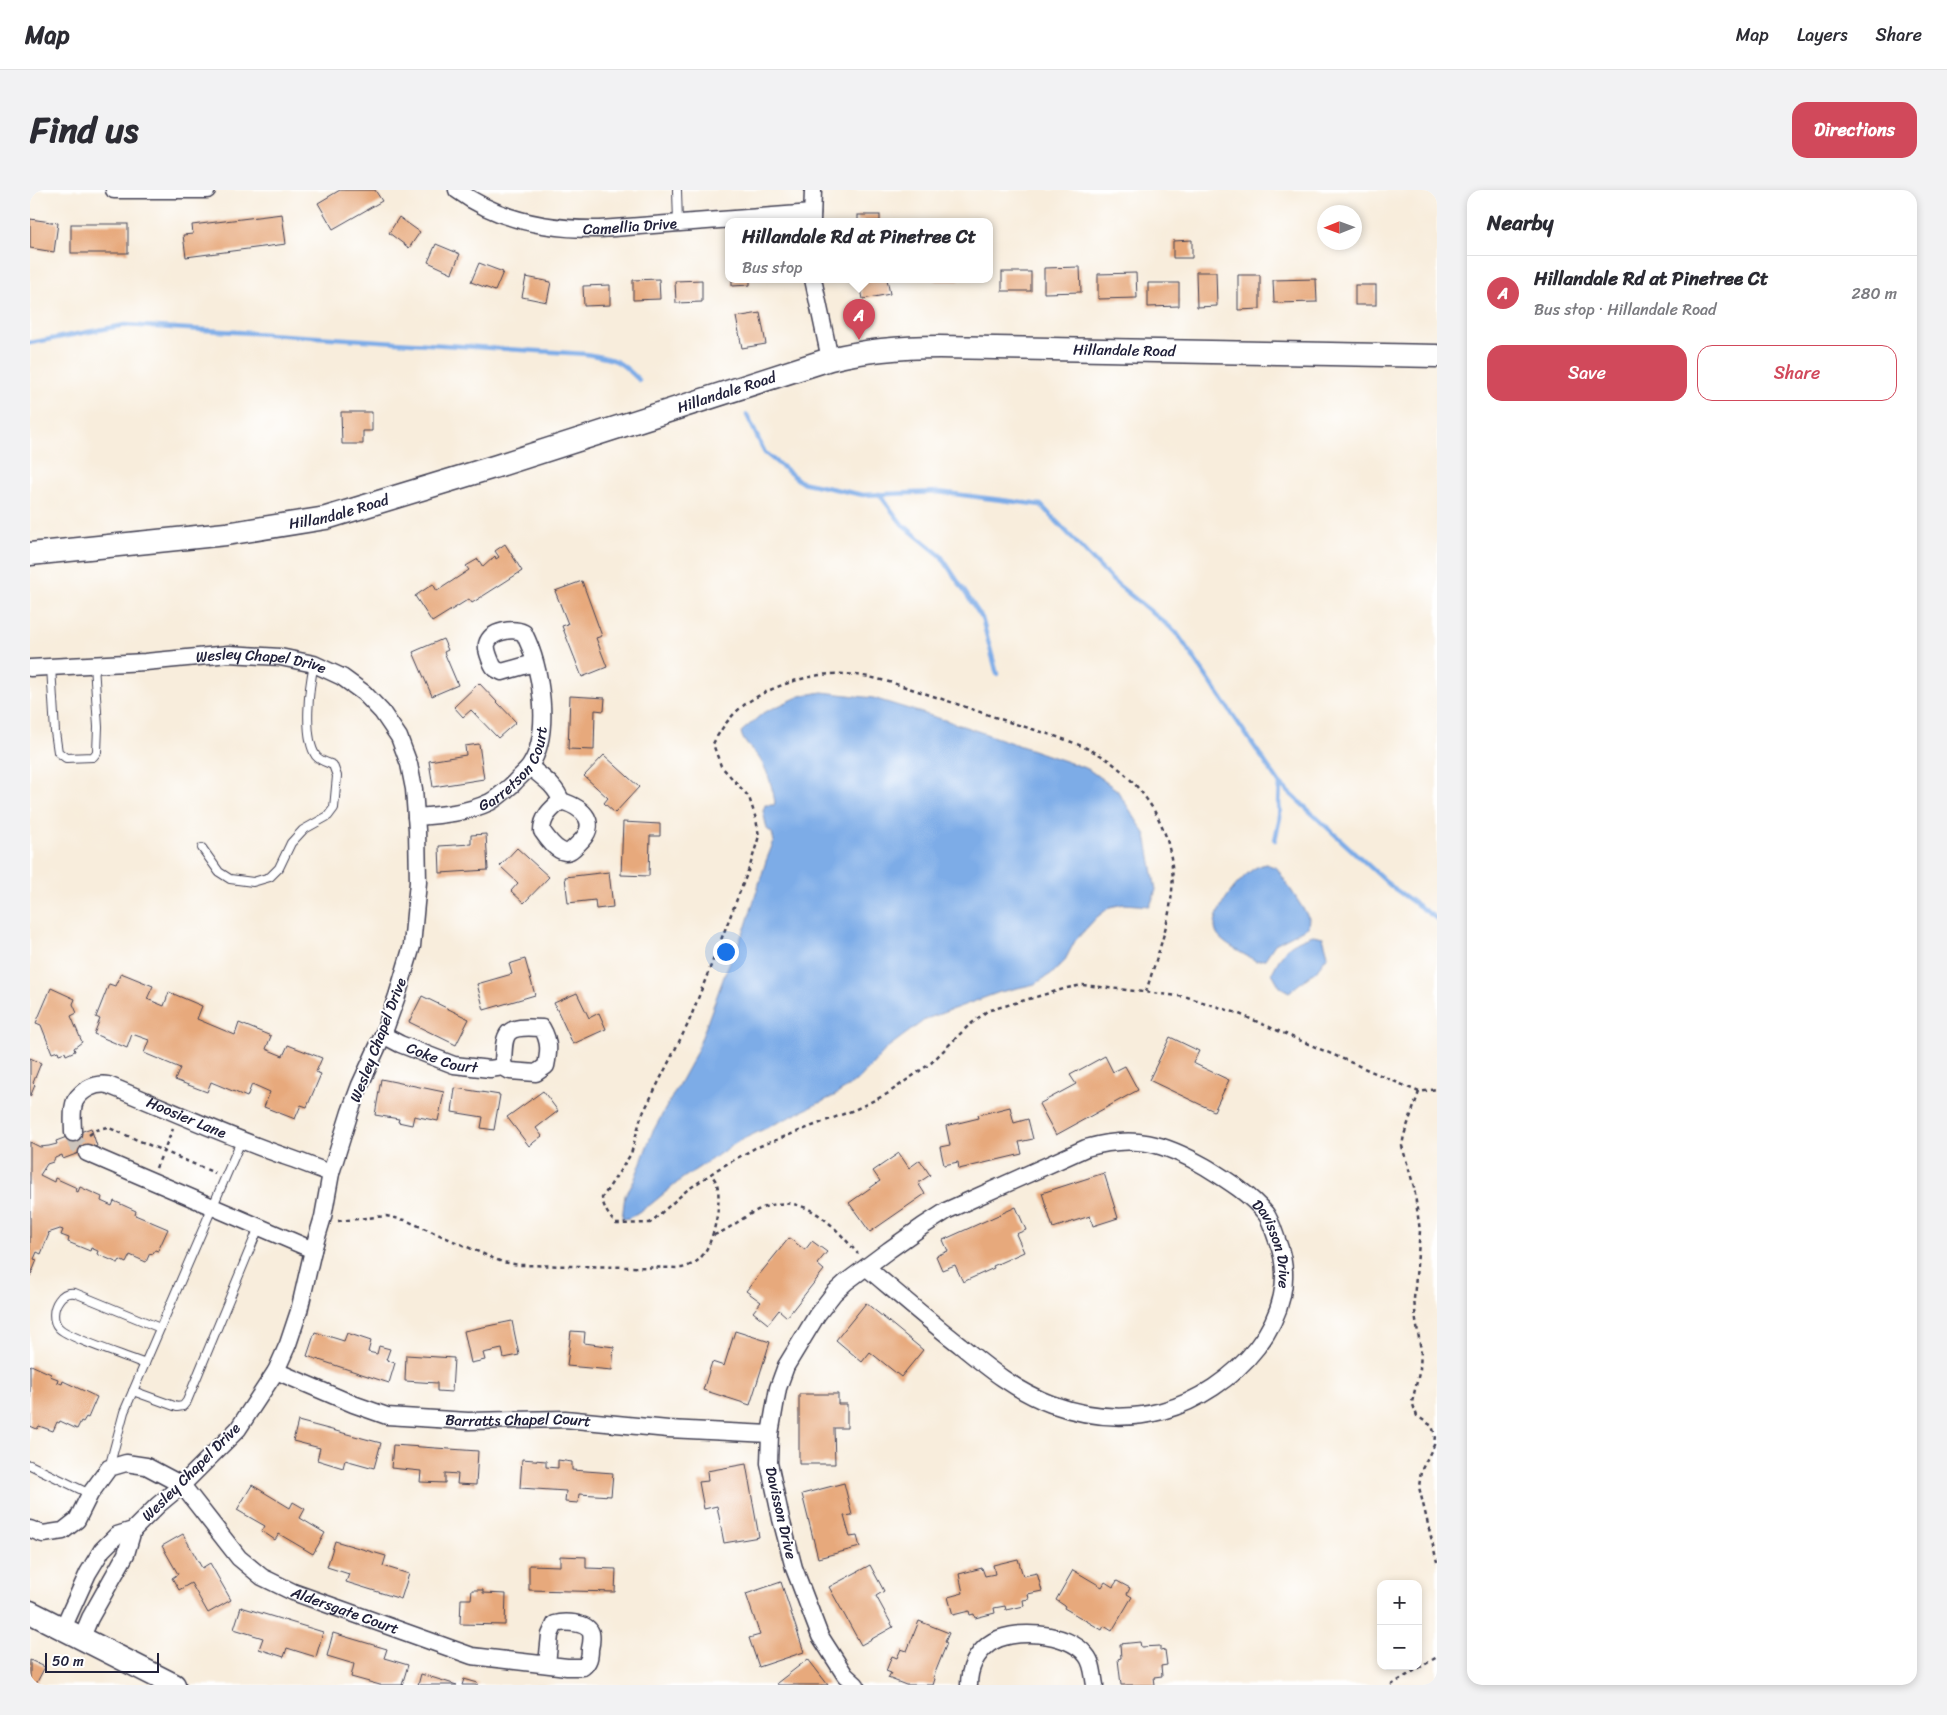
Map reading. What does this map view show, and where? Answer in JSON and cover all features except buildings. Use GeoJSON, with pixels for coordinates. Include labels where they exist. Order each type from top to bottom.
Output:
{"type":"FeatureCollection","features":[{"type":"Feature","properties":{"kind":"street"},"geometry":{"type":"LineString","coordinates":[[114,190],[208,190]]}},
{"type":"Feature","properties":{"kind":"street","name":"Camellia Drive"},"geometry":{"type":"LineString","coordinates":[[457,190],[489,208],[518,220],[545,227],[571,230],[600,230],[725,221]]}},
{"type":"Feature","properties":{"kind":"street"},"geometry":{"type":"LineString","coordinates":[[812,190],[812,217]]}},
{"type":"Feature","properties":{"kind":"street","name":"Camellia Drive"},"geometry":{"type":"LineString","coordinates":[[790,218],[812,217]]}},
{"type":"Feature","properties":{"kind":"street"},"geometry":{"type":"LineString","coordinates":[[813,283],[830,359]]}},
{"type":"Feature","properties":{"kind":"street","name":"Hillandale Road"},"geometry":{"type":"LineString","coordinates":[[30,554],[198,538],[326,518],[480,471],[830,359],[876,350],[919,347],[1437,356]]}},
{"type":"Feature","properties":{"kind":"street","name":"Wesley Chapel Drive"},"geometry":{"type":"LineString","coordinates":[[30,668],[145,662],[229,654],[280,657],[314,664],[342,677],[364,693],[382,712],[395,731],[409,764],[416,817],[418,882],[412,946],[397,996],[383,1035],[360,1085],[331,1173],[323,1217],[313,1250],[299,1311],[288,1344],[276,1371],[238,1429],[182,1485],[158,1504],[133,1530],[126,1554],[111,1580],[72,1632]]}},
{"type":"Feature","properties":{"kind":"street","name":"Garretson Court"},"geometry":{"type":"LineString","coordinates":[[416,817],[447,815],[467,811],[491,801],[509,787],[530,766],[536,753],[541,733],[542,711],[534,663]]}},
{"type":"Feature","properties":{"kind":"street"},"geometry":{"type":"LineString","coordinates":[[530,766],[553,786],[561,801]]}},
{"type":"Feature","properties":{"kind":"street","name":"Coke Court"},"geometry":{"type":"LineString","coordinates":[[383,1035],[400,1044],[454,1065],[490,1069],[503,1067]]}},
{"type":"Feature","properties":{"kind":"street","name":"Hoosier Lane"},"geometry":{"type":"LineString","coordinates":[[81,1142],[72,1115],[75,1101],[85,1090],[98,1083],[108,1085],[241,1141],[331,1173]]}},
{"type":"Feature","properties":{"kind":"street","name":"Davisson Drive"},"geometry":{"type":"LineString","coordinates":[[856,1685],[845,1675],[820,1636],[794,1568],[769,1463],[770,1434],[778,1388],[786,1366],[799,1342],[834,1293],[866,1267],[922,1226],[948,1210],[1086,1148],[1102,1143],[1136,1141],[1159,1145],[1181,1153],[1249,1197],[1267,1216],[1280,1247],[1284,1266],[1284,1289],[1279,1311],[1266,1334],[1238,1368],[1205,1393],[1186,1403],[1161,1411],[1104,1417],[1079,1413],[1049,1403],[1003,1380],[866,1267]]}},
{"type":"Feature","properties":{"kind":"street"},"geometry":{"type":"LineString","coordinates":[[81,1142],[150,1180],[313,1250]]}},
{"type":"Feature","properties":{"kind":"street","name":"Barratts Chapel Court"},"geometry":{"type":"LineString","coordinates":[[276,1371],[353,1404],[387,1416],[468,1422],[565,1419],[668,1429],[770,1434]]}},
{"type":"Feature","properties":{"kind":"street"},"geometry":{"type":"LineString","coordinates":[[30,1528],[43,1534],[63,1531],[77,1520],[90,1494],[108,1468],[126,1463],[146,1466],[182,1485]]}},
{"type":"Feature","properties":{"kind":"street","name":"Aldersgate Court"},"geometry":{"type":"LineString","coordinates":[[182,1485],[239,1558],[262,1577],[285,1588],[472,1656],[547,1664]]}},
{"type":"Feature","properties":{"kind":"street","name":"Wesley Chapel Drive"},"geometry":{"type":"LineString","coordinates":[[72,1632],[90,1570],[102,1550],[117,1535],[133,1530]]}},
{"type":"Feature","properties":{"kind":"street"},"geometry":{"type":"LineString","coordinates":[[90,1570],[111,1580]]}},
{"type":"Feature","properties":{"kind":"street"},"geometry":{"type":"LineString","coordinates":[[30,1612],[174,1685]]}},
{"type":"Feature","properties":{"kind":"street"},"geometry":{"type":"LineString","coordinates":[[970,1685],[971,1668],[978,1656],[990,1643],[1006,1637],[1024,1634],[1047,1634],[1077,1646],[1087,1656],[1092,1668],[1095,1685]]}},
{"type":"Feature","properties":{"kind":"lane"},"geometry":{"type":"LineString","coordinates":[[678,190],[678,223]]}},
{"type":"Feature","properties":{"kind":"lane"},"geometry":{"type":"LineString","coordinates":[[202,848],[219,872],[230,879],[253,882],[270,877],[279,868],[291,843],[303,830],[328,816],[334,808],[337,776],[333,765],[318,758],[311,746],[308,710],[310,681],[314,664]]}},
{"type":"Feature","properties":{"kind":"lane"},"geometry":{"type":"LineString","coordinates":[[50,667],[58,752],[66,758],[93,757],[97,752],[98,727],[94,665]]}},
{"type":"Feature","properties":{"kind":"lane"},"geometry":{"type":"LineString","coordinates":[[108,1468],[124,1412],[241,1141]]}},
{"type":"Feature","properties":{"kind":"lane"},"geometry":{"type":"LineString","coordinates":[[133,1390],[177,1407],[183,1406],[187,1401],[259,1227]]}},
{"type":"Feature","properties":{"kind":"lane"},"geometry":{"type":"LineString","coordinates":[[145,1364],[65,1333],[55,1322],[54,1312],[56,1303],[61,1296],[68,1292],[75,1293],[160,1328]]}},
{"type":"Feature","properties":{"kind":"lane"},"geometry":{"type":"LineString","coordinates":[[30,1465],[90,1494]]}},
{"type":"Feature","properties":{"kind":"path"},"geometry":{"type":"LineString","coordinates":[[1146,992],[1170,913],[1173,869],[1169,847],[1158,818],[1136,786],[1106,759],[1074,743],[895,684],[858,676],[832,674],[805,677],[777,688],[744,705],[720,730],[713,744],[721,766],[749,797],[759,836],[750,866],[688,1024],[641,1117],[631,1154],[602,1198],[603,1206],[616,1224],[650,1223],[686,1191],[755,1148],[854,1110],[887,1094],[932,1063],[966,1028],[992,1009],[1083,985],[1187,997],[1237,1013],[1419,1092],[1437,1089]]}},
{"type":"Feature","properties":{"kind":"path"},"geometry":{"type":"LineString","coordinates":[[1419,1092],[1402,1146],[1414,1187],[1420,1232],[1414,1299],[1421,1350],[1420,1369],[1412,1402],[1417,1416],[1432,1426],[1435,1435],[1434,1445],[1421,1472],[1420,1487],[1437,1562]]}},
{"type":"Feature","properties":{"kind":"path"},"geometry":{"type":"LineString","coordinates":[[150,1180],[179,1114]]}},
{"type":"Feature","properties":{"kind":"path"},"geometry":{"type":"LineString","coordinates":[[81,1142],[96,1130],[107,1127],[216,1173]]}},
{"type":"Feature","properties":{"kind":"path"},"geometry":{"type":"LineString","coordinates":[[338,1221],[386,1216],[405,1220],[502,1262],[520,1265],[682,1268],[692,1265],[702,1257],[714,1235],[718,1209],[717,1184],[711,1174]]}},
{"type":"Feature","properties":{"kind":"path"},"geometry":{"type":"LineString","coordinates":[[714,1235],[757,1210],[773,1204],[796,1203],[809,1208],[834,1228],[858,1253],[866,1267]]}},
{"type":"Feature","properties":{"kind":"path"},"geometry":{"type":"LineString","coordinates":[[1391,1685],[1437,1657]]}},
{"type":"Feature","properties":{"kind":"water"},"geometry":{"type":"Polygon","coordinates":[[[822,692],[873,698],[951,722],[1088,769],[1117,790],[1146,835],[1156,890],[1150,906],[1124,904],[1110,907],[1096,918],[1075,941],[1064,962],[1054,972],[1035,984],[1000,992],[926,1019],[887,1048],[858,1080],[834,1096],[739,1141],[683,1178],[650,1205],[629,1218],[622,1219],[625,1195],[634,1181],[652,1133],[696,1053],[726,971],[746,926],[774,841],[772,833],[767,829],[763,811],[765,805],[774,805],[775,802],[770,781],[759,757],[744,740],[741,732],[763,713],[800,696],[822,692]]]}},
{"type":"Feature","properties":{"kind":"water"},"geometry":{"type":"Polygon","coordinates":[[[1266,864],[1277,868],[1309,918],[1308,927],[1275,944],[1265,959],[1256,961],[1222,940],[1216,932],[1215,924],[1221,906],[1234,887],[1256,867],[1266,864]]]}},
{"type":"Feature","properties":{"kind":"water"},"geometry":{"type":"Polygon","coordinates":[[[1313,935],[1323,937],[1328,955],[1316,971],[1289,992],[1280,987],[1272,973],[1287,948],[1297,941],[1313,935]]]}},
{"type":"Feature","properties":{"kind":"waterway"},"geometry":{"type":"LineString","coordinates":[[30,343],[125,325],[586,354],[616,361],[639,380]]}},
{"type":"Feature","properties":{"kind":"waterway"},"geometry":{"type":"LineString","coordinates":[[747,415],[765,453],[801,482],[863,495],[938,492],[1041,505],[1112,580],[1176,632],[1280,784],[1392,887],[1437,919]]}},
{"type":"Feature","properties":{"kind":"waterway"},"geometry":{"type":"LineString","coordinates":[[879,494],[902,524],[941,556],[982,618],[997,674]]}},
{"type":"Feature","properties":{"kind":"waterway"},"geometry":{"type":"LineString","coordinates":[[1275,840],[1280,817],[1280,784]]}},
{"type":"Feature","properties":{"kind":"tunnel"},"geometry":{"type":"LineString","coordinates":[[73,1133],[76,1144],[87,1153]]}},
{"type":"Feature","properties":{"kind":"place","name":"Hillandale Rd at Pinetree Ct"},"geometry":{"type":"Point","coordinates":[859,340]}}]}
